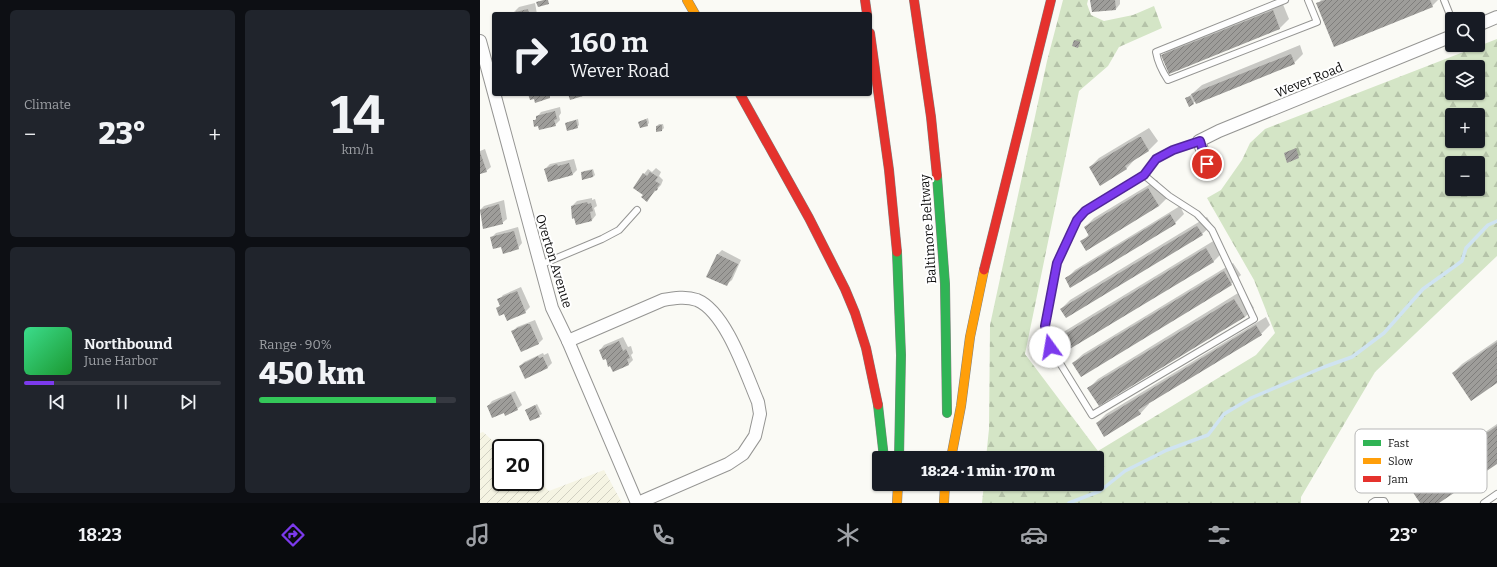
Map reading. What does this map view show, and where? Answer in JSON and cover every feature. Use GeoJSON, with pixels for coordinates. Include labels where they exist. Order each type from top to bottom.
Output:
{"type":"FeatureCollection","features":[{"type":"Feature","properties":{"kind":"highway"},"geometry":{"type":"LineString","coordinates":[[687,0],[694,12]]}},
{"type":"Feature","properties":{"kind":"highway"},"geometry":{"type":"LineString","coordinates":[[865,0],[867,12]]}},
{"type":"Feature","properties":{"kind":"highway","name":"Baltimore Beltway"},"geometry":{"type":"LineString","coordinates":[[914,0],[936,156],[943,246],[948,343],[946,451]]}},
{"type":"Feature","properties":{"kind":"highway"},"geometry":{"type":"LineString","coordinates":[[952,451],[970,337],[984,271],[1051,0]]}},
{"type":"Feature","properties":{"kind":"highway"},"geometry":{"type":"LineString","coordinates":[[872,48],[888,164],[897,253],[901,343],[899,451]]}},
{"type":"Feature","properties":{"kind":"highway"},"geometry":{"type":"LineString","coordinates":[[741,96],[841,279],[866,348],[876,387],[884,451]]}},
{"type":"Feature","properties":{"kind":"highway"},"geometry":{"type":"LineString","coordinates":[[897,503],[898,491]]}},
{"type":"Feature","properties":{"kind":"highway"},"geometry":{"type":"LineString","coordinates":[[944,503],[945,491]]}},
{"type":"Feature","properties":{"kind":"street"},"geometry":{"type":"LineString","coordinates":[[1485,22],[1497,17]]}},
{"type":"Feature","properties":{"kind":"street","name":"Wever Road"},"geometry":{"type":"LineString","coordinates":[[1200,141],[1219,131],[1445,39]]}},
{"type":"Feature","properties":{"kind":"street","name":"Overton Avenue"},"geometry":{"type":"LineString","coordinates":[[480,41],[492,86]]}},
{"type":"Feature","properties":{"kind":"street","name":"Overton Avenue"},"geometry":{"type":"LineString","coordinates":[[495,96],[552,308],[568,341],[638,503]]}},
{"type":"Feature","properties":{"kind":"street"},"geometry":{"type":"LineString","coordinates":[[1200,141],[1207,164]]}},
{"type":"Feature","properties":{"kind":"street"},"geometry":{"type":"LineString","coordinates":[[568,341],[663,300],[679,297],[696,300],[708,306],[727,331],[758,402],[760,414],[755,436],[743,454],[728,464],[638,503]]}},
{"type":"Feature","properties":{"kind":"lane"},"geometry":{"type":"LineString","coordinates":[[1285,0],[1156,52],[1158,62],[1164,74],[1168,80],[1317,22],[1308,0]]}},
{"type":"Feature","properties":{"kind":"lane"},"geometry":{"type":"LineString","coordinates":[[1444,0],[1449,12]]}},
{"type":"Feature","properties":{"kind":"lane"},"geometry":{"type":"LineString","coordinates":[[1144,175],[1169,196],[1197,214],[1212,230],[1254,319],[1092,415],[1050,347],[1045,326],[1057,263],[1077,220],[1085,211],[1144,175],[1156,159],[1173,150],[1200,141]]}},
{"type":"Feature","properties":{"kind":"lane"},"geometry":{"type":"LineString","coordinates":[[540,265],[602,239],[619,230],[637,210]]}},
{"type":"Feature","properties":{"kind":"lane"},"geometry":{"type":"LineString","coordinates":[[1484,503],[1497,494]]}},
{"type":"Feature","properties":{"kind":"lane"},"geometry":{"type":"LineString","coordinates":[[1372,503],[1375,501],[1384,501],[1386,503]]}},
{"type":"Feature","properties":{"kind":"green space"},"geometry":{"type":"Polygon","coordinates":[[[1063,0],[1088,0],[1087,4],[1091,15],[1104,21],[1133,15],[1154,6],[1162,28],[1119,47],[1108,66],[1079,91],[1025,354],[1098,451],[987,451],[989,429],[990,325],[1047,61],[1063,0]]]}},
{"type":"Feature","properties":{"kind":"green space"},"geometry":{"type":"Polygon","coordinates":[[[1497,39],[1497,256],[1375,372],[1301,497],[1301,503],[982,503],[983,491],[1104,491],[1104,451],[1098,451],[1256,355],[1275,333],[1254,280],[1207,198],[1221,190],[1242,160],[1250,143],[1265,129],[1463,52],[1485,52],[1485,44],[1497,39]]]}},
{"type":"Feature","properties":{"kind":"green space"},"geometry":{"type":"Polygon","coordinates":[[[483,432],[492,440],[492,491],[544,491],[544,486],[549,491],[604,470],[622,503],[480,503],[480,433],[483,432]]]}},
{"type":"Feature","properties":{"kind":"building"},"geometry":{"type":"Polygon","coordinates":[[[548,0],[549,4],[538,7],[536,2],[548,0]]]}},
{"type":"Feature","properties":{"kind":"building"},"geometry":{"type":"Polygon","coordinates":[[[1090,0],[1115,0],[1116,10],[1092,12],[1090,0]]]}},
{"type":"Feature","properties":{"kind":"building"},"geometry":{"type":"Polygon","coordinates":[[[1325,0],[1430,0],[1433,7],[1334,47],[1316,3],[1325,0]]]}},
{"type":"Feature","properties":{"kind":"building"},"geometry":{"type":"Polygon","coordinates":[[[528,9],[529,12],[515,12],[528,9]]]}},
{"type":"Feature","properties":{"kind":"building"},"geometry":{"type":"Polygon","coordinates":[[[1273,10],[1280,29],[1169,74],[1161,55],[1273,10]]]}},
{"type":"Feature","properties":{"kind":"building"},"geometry":{"type":"Polygon","coordinates":[[[1074,40],[1080,42],[1078,48],[1072,46],[1074,40]]]}},
{"type":"Feature","properties":{"kind":"building"},"geometry":{"type":"Polygon","coordinates":[[[1291,54],[1295,64],[1196,104],[1191,94],[1291,54]]]}},
{"type":"Feature","properties":{"kind":"building"},"geometry":{"type":"Polygon","coordinates":[[[529,96],[550,96],[550,98],[535,103],[534,99],[530,100],[529,96]]]}},
{"type":"Feature","properties":{"kind":"building"},"geometry":{"type":"Polygon","coordinates":[[[569,96],[583,96],[570,100],[569,96]]]}},
{"type":"Feature","properties":{"kind":"building"},"geometry":{"type":"Polygon","coordinates":[[[1190,96],[1194,104],[1189,107],[1185,98],[1190,96]]]}},
{"type":"Feature","properties":{"kind":"building"},"geometry":{"type":"Polygon","coordinates":[[[555,111],[557,119],[554,120],[556,126],[539,130],[538,126],[534,127],[533,120],[536,120],[536,116],[555,111]]]}},
{"type":"Feature","properties":{"kind":"building"},"geometry":{"type":"Polygon","coordinates":[[[646,119],[648,126],[640,128],[638,122],[646,119]]]}},
{"type":"Feature","properties":{"kind":"building"},"geometry":{"type":"Polygon","coordinates":[[[576,120],[578,128],[567,131],[565,123],[576,120]]]}},
{"type":"Feature","properties":{"kind":"building"},"geometry":{"type":"Polygon","coordinates":[[[662,125],[662,131],[656,132],[656,126],[662,125]]]}},
{"type":"Feature","properties":{"kind":"building"},"geometry":{"type":"Polygon","coordinates":[[[1141,137],[1149,151],[1125,166],[1127,169],[1100,186],[1089,167],[1141,137]]]}},
{"type":"Feature","properties":{"kind":"building"},"geometry":{"type":"Polygon","coordinates":[[[1296,148],[1299,158],[1287,163],[1284,153],[1296,148]]]}},
{"type":"Feature","properties":{"kind":"building"},"geometry":{"type":"Polygon","coordinates":[[[480,152],[487,172],[480,174],[480,152]]]}},
{"type":"Feature","properties":{"kind":"building"},"geometry":{"type":"Polygon","coordinates":[[[569,163],[573,175],[548,182],[544,169],[557,164],[558,166],[569,163]]]}},
{"type":"Feature","properties":{"kind":"building"},"geometry":{"type":"Polygon","coordinates":[[[592,170],[593,177],[582,180],[581,172],[592,170]]]}},
{"type":"Feature","properties":{"kind":"building"},"geometry":{"type":"Polygon","coordinates":[[[650,172],[658,177],[655,181],[660,184],[657,188],[658,189],[656,191],[655,190],[647,202],[641,197],[643,195],[633,188],[643,173],[647,176],[650,172]]]}},
{"type":"Feature","properties":{"kind":"building"},"geometry":{"type":"Polygon","coordinates":[[[1148,188],[1159,206],[1086,251],[1080,241],[1089,236],[1084,227],[1148,188]]]}},
{"type":"Feature","properties":{"kind":"building"},"geometry":{"type":"Polygon","coordinates":[[[587,202],[588,204],[591,203],[593,211],[590,212],[592,221],[576,225],[574,218],[572,219],[571,206],[587,202]]]}},
{"type":"Feature","properties":{"kind":"building"},"geometry":{"type":"Polygon","coordinates":[[[499,204],[503,224],[483,229],[480,210],[499,204]]]}},
{"type":"Feature","properties":{"kind":"building"},"geometry":{"type":"Polygon","coordinates":[[[1170,214],[1176,224],[1070,288],[1065,278],[1170,214]]]}},
{"type":"Feature","properties":{"kind":"building"},"geometry":{"type":"Polygon","coordinates":[[[1197,226],[1203,235],[1066,318],[1060,309],[1197,226]]]}},
{"type":"Feature","properties":{"kind":"building"},"geometry":{"type":"Polygon","coordinates":[[[514,231],[519,249],[503,254],[501,247],[493,249],[490,237],[514,231]]]}},
{"type":"Feature","properties":{"kind":"building"},"geometry":{"type":"Polygon","coordinates":[[[1206,248],[1214,262],[1063,353],[1055,340],[1206,248]]]}},
{"type":"Feature","properties":{"kind":"building"},"geometry":{"type":"Polygon","coordinates":[[[717,254],[738,264],[727,286],[706,277],[717,254]]]}},
{"type":"Feature","properties":{"kind":"building"},"geometry":{"type":"Polygon","coordinates":[[[1224,271],[1232,285],[1081,377],[1072,363],[1224,271]]]}},
{"type":"Feature","properties":{"kind":"building"},"geometry":{"type":"Polygon","coordinates":[[[517,291],[526,313],[507,321],[504,314],[499,316],[496,308],[500,306],[497,299],[517,291]]]}},
{"type":"Feature","properties":{"kind":"building"},"geometry":{"type":"Polygon","coordinates":[[[1234,299],[1245,317],[1099,406],[1087,388],[1234,299]]]}},
{"type":"Feature","properties":{"kind":"building"},"geometry":{"type":"Polygon","coordinates":[[[530,324],[539,344],[521,352],[511,331],[530,324]]]}},
{"type":"Feature","properties":{"kind":"building"},"geometry":{"type":"Polygon","coordinates":[[[1256,325],[1262,335],[1138,410],[1141,414],[1104,437],[1096,423],[1256,325]]]}},
{"type":"Feature","properties":{"kind":"building"},"geometry":{"type":"Polygon","coordinates":[[[619,341],[623,351],[626,349],[630,358],[627,359],[629,365],[613,372],[610,366],[608,367],[606,359],[603,360],[599,350],[619,341]]]}},
{"type":"Feature","properties":{"kind":"building"},"geometry":{"type":"Polygon","coordinates":[[[1497,342],[1497,383],[1471,401],[1452,373],[1497,342]]]}},
{"type":"Feature","properties":{"kind":"building"},"geometry":{"type":"Polygon","coordinates":[[[538,356],[539,358],[543,357],[548,368],[525,379],[519,366],[538,356]]]}},
{"type":"Feature","properties":{"kind":"building"},"geometry":{"type":"Polygon","coordinates":[[[511,394],[518,410],[505,416],[504,413],[492,418],[487,406],[511,394]]]}},
{"type":"Feature","properties":{"kind":"building"},"geometry":{"type":"Polygon","coordinates":[[[535,405],[540,417],[530,421],[525,410],[535,405]]]}},
{"type":"Feature","properties":{"kind":"building"},"geometry":{"type":"Polygon","coordinates":[[[1497,426],[1497,464],[1487,471],[1487,433],[1497,426]]]}},
{"type":"Feature","properties":{"kind":"building"},"geometry":{"type":"Polygon","coordinates":[[[1413,493],[1454,493],[1439,503],[1420,503],[1413,493]]]}},
{"type":"Feature","properties":{"kind":"waterway"},"geometry":{"type":"LineString","coordinates":[[1069,503],[1100,491],[1125,471],[1167,450],[1208,435],[1224,414],[1251,398],[1324,367],[1352,357],[1384,333],[1423,289],[1462,261],[1466,248],[1488,225],[1497,221]]}},
{"type":"Feature","properties":{"kind":"traffic: fast"},"geometry":{"type":"LineString","coordinates":[[937,176],[945,284],[947,413]]}},
{"type":"Feature","properties":{"kind":"traffic: fast"},"geometry":{"type":"LineString","coordinates":[[897,252],[901,355],[899,451]]}},
{"type":"Feature","properties":{"kind":"traffic: fast"},"geometry":{"type":"LineString","coordinates":[[878,405],[883,451]]}},
{"type":"Feature","properties":{"kind":"traffic: slow"},"geometry":{"type":"LineString","coordinates":[[687,0],[694,12]]}},
{"type":"Feature","properties":{"kind":"traffic: slow"},"geometry":{"type":"LineString","coordinates":[[952,451],[961,406],[970,337],[984,270]]}},
{"type":"Feature","properties":{"kind":"traffic: slow"},"geometry":{"type":"LineString","coordinates":[[897,503],[898,491]]}},
{"type":"Feature","properties":{"kind":"traffic: slow"},"geometry":{"type":"LineString","coordinates":[[944,503],[945,491]]}},
{"type":"Feature","properties":{"kind":"traffic: jam"},"geometry":{"type":"LineString","coordinates":[[865,0],[867,12]]}},
{"type":"Feature","properties":{"kind":"traffic: jam"},"geometry":{"type":"LineString","coordinates":[[914,0],[931,117],[937,176]]}},
{"type":"Feature","properties":{"kind":"traffic: jam"},"geometry":{"type":"LineString","coordinates":[[984,270],[1051,0]]}},
{"type":"Feature","properties":{"kind":"traffic: jam"},"geometry":{"type":"LineString","coordinates":[[872,47],[889,170],[897,252]]}},
{"type":"Feature","properties":{"kind":"traffic: jam"},"geometry":{"type":"LineString","coordinates":[[741,96],[809,218],[845,289],[855,313],[866,348],[878,405]]}},
{"type":"Feature","properties":{"kind":"route"},"geometry":{"type":"LineString","coordinates":[[1050,347],[1045,326],[1057,263],[1077,220],[1085,211],[1144,175],[1156,159],[1173,150],[1200,141],[1207,164]]}}]}
